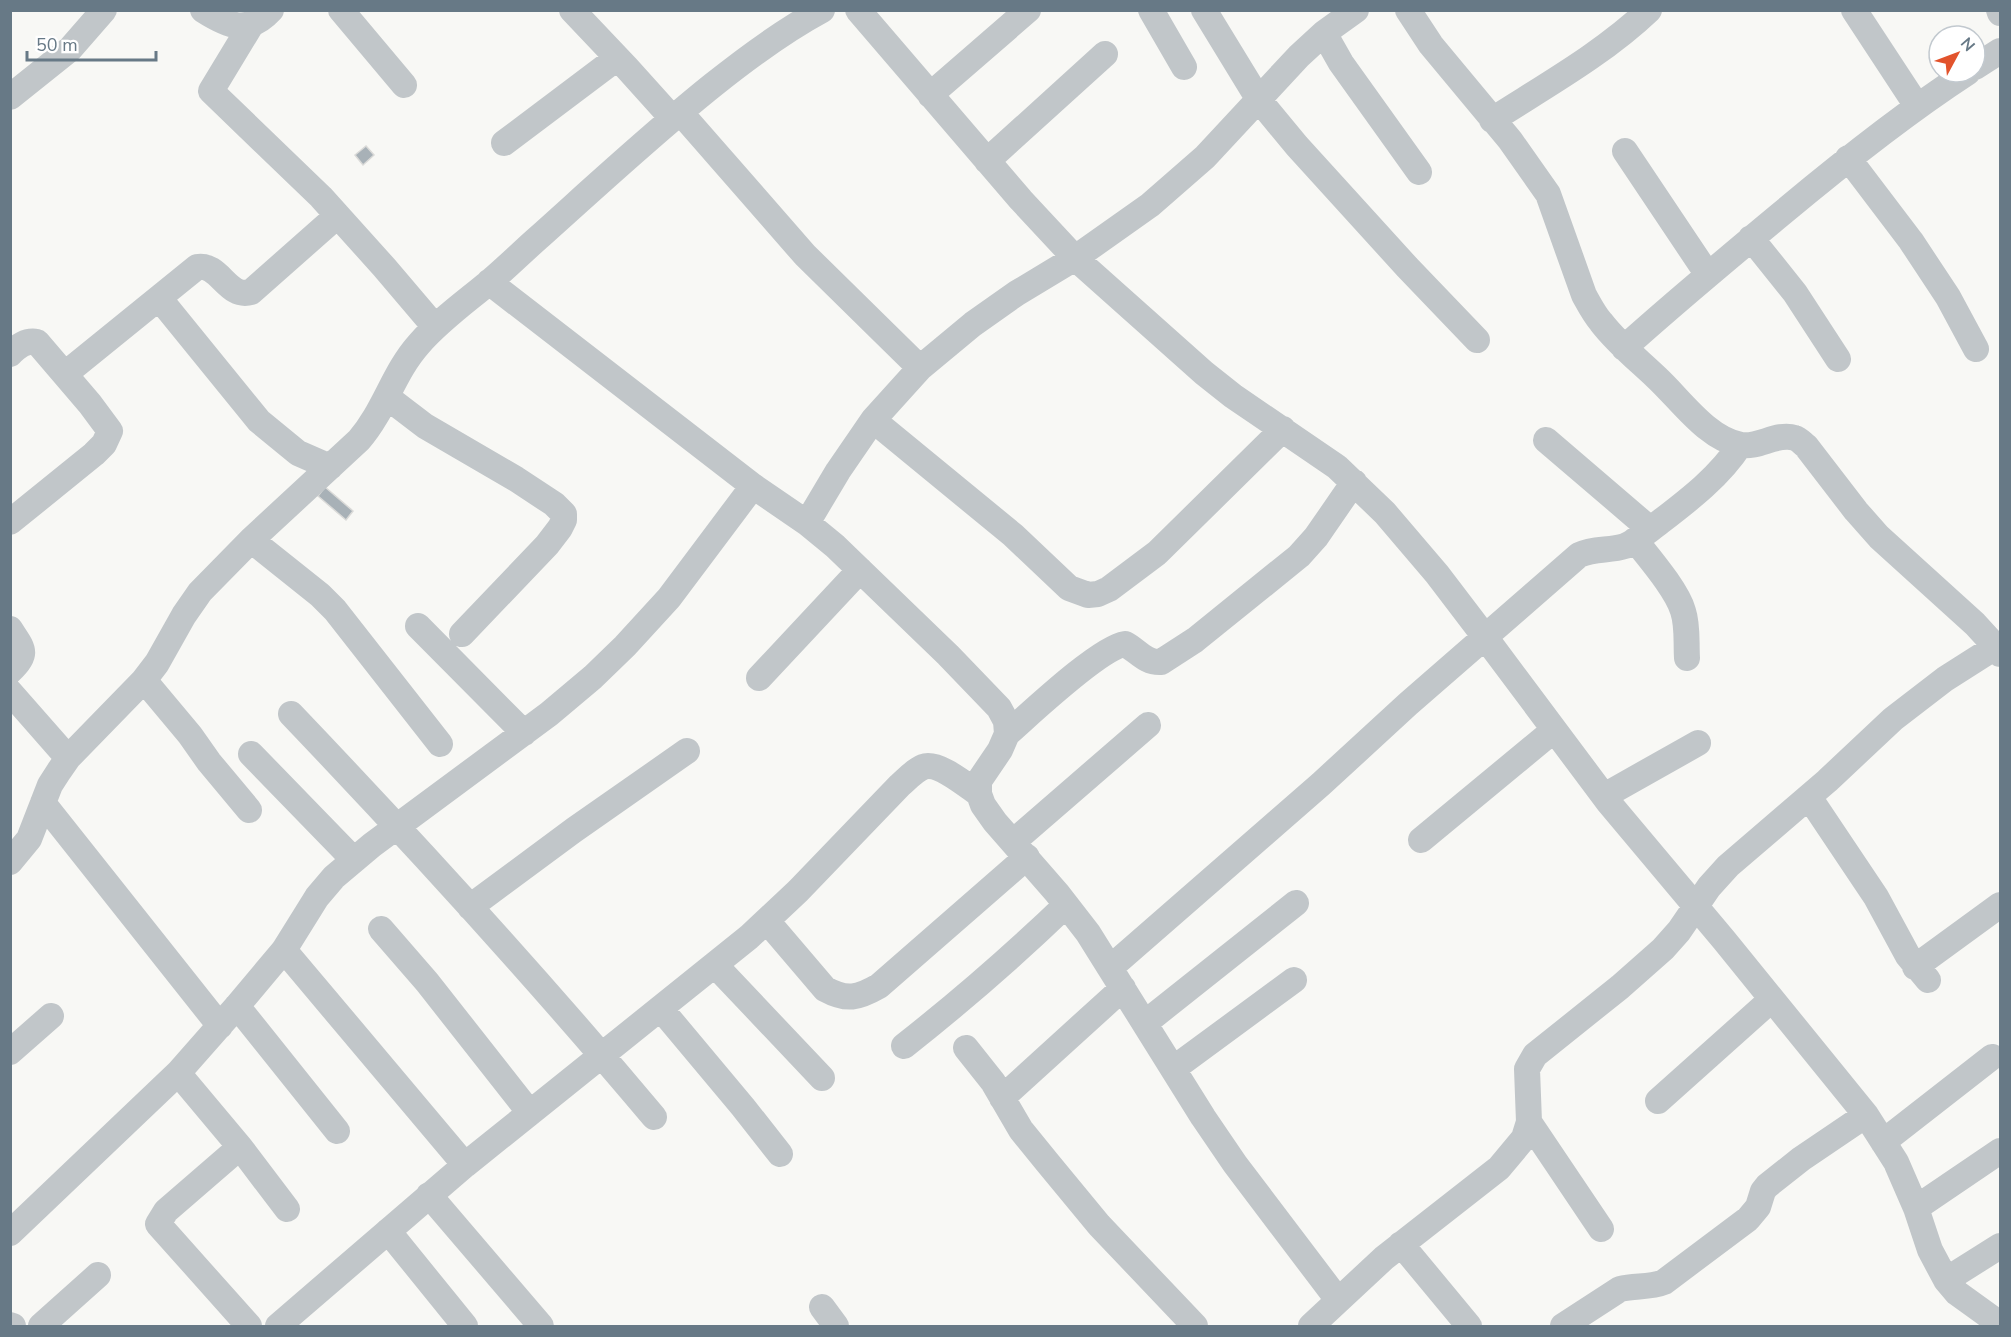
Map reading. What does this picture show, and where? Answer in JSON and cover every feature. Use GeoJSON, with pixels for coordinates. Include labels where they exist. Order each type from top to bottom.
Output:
{"type":"FeatureCollection","features":[{"type":"Feature","properties":{"kind":"street"},"geometry":{"type":"LineString","coordinates":[[10,97],[70,49],[104,10]]}},
{"type":"Feature","properties":{"kind":"street"},"geometry":{"type":"LineString","coordinates":[[203,10],[219,21],[232,26],[261,18]]}},
{"type":"Feature","properties":{"kind":"street"},"geometry":{"type":"LineString","coordinates":[[341,10],[404,85]]}},
{"type":"Feature","properties":{"kind":"street"},"geometry":{"type":"LineString","coordinates":[[572,10],[617,58],[676,115],[805,255],[920,368]]}},
{"type":"Feature","properties":{"kind":"street"},"geometry":{"type":"LineString","coordinates":[[10,862],[29,839],[50,785],[69,758],[144,680],[157,663],[200,592],[251,540],[370,428],[404,364],[435,327],[489,282],[676,115],[767,44],[822,10]]}},
{"type":"Feature","properties":{"kind":"street"},"geometry":{"type":"LineString","coordinates":[[858,10],[987,161],[1075,258],[1204,374],[1319,454],[1354,482],[1385,513],[1437,574],[1604,796],[1866,1115],[1896,1162],[1917,1208],[1930,1250],[1946,1280],[1963,1297],[2001,1324]]}},
{"type":"Feature","properties":{"kind":"street"},"geometry":{"type":"LineString","coordinates":[[930,95],[1028,10]]}},
{"type":"Feature","properties":{"kind":"street"},"geometry":{"type":"LineString","coordinates":[[1151,10],[1184,67]]}},
{"type":"Feature","properties":{"kind":"street"},"geometry":{"type":"LineString","coordinates":[[1204,10],[1259,100],[1421,283],[1477,340]]}},
{"type":"Feature","properties":{"kind":"street"},"geometry":{"type":"LineString","coordinates":[[807,523],[838,471],[873,420],[920,368],[973,324],[1017,292],[1125,225],[1175,184],[1205,157],[1324,33],[1356,10]]}},
{"type":"Feature","properties":{"kind":"street"},"geometry":{"type":"LineString","coordinates":[[1311,1326],[1401,1244],[1499,1168],[1524,1138],[1530,1122],[1527,1069],[1535,1055],[1620,987],[1663,949],[1679,931],[1709,887],[1728,866],[1809,797],[1893,719],[1945,679],[1999,648],[1879,537],[1806,446],[1795,438],[1784,437],[1753,446],[1740,445],[1725,439],[1709,428],[1624,348],[1590,308],[1548,194],[1537,176],[1431,45],[1408,10]]}},
{"type":"Feature","properties":{"kind":"street"},"geometry":{"type":"LineString","coordinates":[[1492,120],[1599,50],[1635,24],[1649,10]]}},
{"type":"Feature","properties":{"kind":"street"},"geometry":{"type":"LineString","coordinates":[[1854,10],[1917,106]]}},
{"type":"Feature","properties":{"kind":"street"},"geometry":{"type":"LineString","coordinates":[[261,18],[211,91],[282,158],[337,216],[435,327]]}},
{"type":"Feature","properties":{"kind":"street"},"geometry":{"type":"LineString","coordinates":[[1324,33],[1347,72],[1419,172]]}},
{"type":"Feature","properties":{"kind":"street"},"geometry":{"type":"LineString","coordinates":[[1987,60],[2001,51]]}},
{"type":"Feature","properties":{"kind":"street"},"geometry":{"type":"LineString","coordinates":[[987,161],[1105,54]]}},
{"type":"Feature","properties":{"kind":"street"},"geometry":{"type":"LineString","coordinates":[[504,143],[617,58]]}},
{"type":"Feature","properties":{"kind":"street"},"geometry":{"type":"LineString","coordinates":[[1624,348],[1848,158],[1950,84]]}},
{"type":"Feature","properties":{"kind":"street"},"geometry":{"type":"LineString","coordinates":[[1625,151],[1708,275]]}},
{"type":"Feature","properties":{"kind":"street"},"geometry":{"type":"LineString","coordinates":[[1848,158],[1917,250],[1948,297],[1976,349]]}},
{"type":"Feature","properties":{"kind":"street"},"geometry":{"type":"LineString","coordinates":[[65,374],[197,267],[204,266],[216,273],[237,292],[244,294],[251,292],[337,216]]}},
{"type":"Feature","properties":{"kind":"street"},"geometry":{"type":"LineString","coordinates":[[1751,238],[1795,293],[1838,359]]}},
{"type":"Feature","properties":{"kind":"street"},"geometry":{"type":"LineString","coordinates":[[489,282],[753,486],[807,523],[835,546],[985,692],[999,708],[1006,721],[1007,734]]}},
{"type":"Feature","properties":{"kind":"street"},"geometry":{"type":"LineString","coordinates":[[159,298],[259,422],[298,453],[330,467]]}},
{"type":"Feature","properties":{"kind":"street"},"geometry":{"type":"LineString","coordinates":[[10,354],[23,343],[30,340],[37,342],[110,431],[108,438],[94,454],[10,522]]}},
{"type":"Feature","properties":{"kind":"street"},"geometry":{"type":"LineString","coordinates":[[387,397],[425,426],[516,479],[554,504],[564,514],[560,528],[546,545],[462,634]]}},
{"type":"Feature","properties":{"kind":"street"},"geometry":{"type":"LineString","coordinates":[[873,420],[1013,535],[1069,588],[1088,595],[1109,589],[1139,569],[1283,429]]}},
{"type":"Feature","properties":{"kind":"street"},"geometry":{"type":"LineString","coordinates":[[1546,440],[1642,535],[1683,608],[1687,658]]}},
{"type":"Feature","properties":{"kind":"street"},"geometry":{"type":"LineString","coordinates":[[1002,1098],[1117,978],[1408,704],[1579,555],[1595,550],[1617,548],[1642,535],[1718,474],[1740,445]]}},
{"type":"Feature","properties":{"kind":"street"},"geometry":{"type":"LineString","coordinates":[[1338,1300],[1235,1164],[1088,933],[983,806],[979,794],[979,781],[1000,750],[1007,734],[1085,668],[1117,645],[1125,644],[1154,663],[1161,662],[1195,640],[1299,556],[1316,537],[1354,482]]}},
{"type":"Feature","properties":{"kind":"street"},"geometry":{"type":"LineString","coordinates":[[10,1233],[178,1073],[284,950],[317,897],[334,877],[353,859],[549,714],[593,677],[646,624],[753,486]]}},
{"type":"Feature","properties":{"kind":"street"},"geometry":{"type":"LineString","coordinates":[[251,540],[320,595],[335,610],[440,744]]}},
{"type":"Feature","properties":{"kind":"street"},"geometry":{"type":"LineString","coordinates":[[759,678],[860,570]]}},
{"type":"Feature","properties":{"kind":"street"},"geometry":{"type":"LineString","coordinates":[[418,626],[524,733]]}},
{"type":"Feature","properties":{"kind":"street"},"geometry":{"type":"LineString","coordinates":[[10,629],[24,653],[21,660],[10,671]]}},
{"type":"Feature","properties":{"kind":"street"},"geometry":{"type":"LineString","coordinates":[[144,680],[249,810]]}},
{"type":"Feature","properties":{"kind":"street"},"geometry":{"type":"LineString","coordinates":[[10,692],[69,758]]}},
{"type":"Feature","properties":{"kind":"street"},"geometry":{"type":"LineString","coordinates":[[291,714],[398,827],[602,1055],[654,1117]]}},
{"type":"Feature","properties":{"kind":"street"},"geometry":{"type":"LineString","coordinates":[[767,921],[825,989],[838,996],[854,997],[866,994],[879,986],[1148,724]]}},
{"type":"Feature","properties":{"kind":"street"},"geometry":{"type":"LineString","coordinates":[[1420,840],[1554,730]]}},
{"type":"Feature","properties":{"kind":"street"},"geometry":{"type":"LineString","coordinates":[[1604,796],[1698,743]]}},
{"type":"Feature","properties":{"kind":"street"},"geometry":{"type":"LineString","coordinates":[[470,907],[574,830],[687,751]]}},
{"type":"Feature","properties":{"kind":"street"},"geometry":{"type":"LineString","coordinates":[[251,753],[353,859]]}},
{"type":"Feature","properties":{"kind":"street"},"geometry":{"type":"LineString","coordinates":[[278,1326],[465,1165],[661,1009],[767,921],[916,771],[925,765],[937,767],[979,794]]}},
{"type":"Feature","properties":{"kind":"street"},"geometry":{"type":"LineString","coordinates":[[1809,797],[1876,897],[1900,944],[1922,973],[2001,905]]}},
{"type":"Feature","properties":{"kind":"street"},"geometry":{"type":"LineString","coordinates":[[43,803],[220,1026]]}},
{"type":"Feature","properties":{"kind":"street"},"geometry":{"type":"LineString","coordinates":[[1145,1023],[1296,903]]}},
{"type":"Feature","properties":{"kind":"street"},"geometry":{"type":"LineString","coordinates":[[904,1046],[969,994],[1066,905]]}},
{"type":"Feature","properties":{"kind":"street"},"geometry":{"type":"LineString","coordinates":[[381,929],[427,982],[530,1113]]}},
{"type":"Feature","properties":{"kind":"street"},"geometry":{"type":"LineString","coordinates":[[284,950],[465,1165]]}},
{"type":"Feature","properties":{"kind":"street"},"geometry":{"type":"LineString","coordinates":[[715,965],[822,1078]]}},
{"type":"Feature","properties":{"kind":"street"},"geometry":{"type":"LineString","coordinates":[[1173,1069],[1294,980]]}},
{"type":"Feature","properties":{"kind":"street"},"geometry":{"type":"LineString","coordinates":[[1658,1101],[1771,1000]]}},
{"type":"Feature","properties":{"kind":"street"},"geometry":{"type":"LineString","coordinates":[[237,1006],[337,1131]]}},
{"type":"Feature","properties":{"kind":"street"},"geometry":{"type":"LineString","coordinates":[[661,1009],[780,1154]]}},
{"type":"Feature","properties":{"kind":"street"},"geometry":{"type":"LineString","coordinates":[[10,1052],[51,1016]]}},
{"type":"Feature","properties":{"kind":"street"},"geometry":{"type":"LineString","coordinates":[[966,1048],[984,1070],[1022,1130],[1099,1225],[1195,1326]]}},
{"type":"Feature","properties":{"kind":"street"},"geometry":{"type":"LineString","coordinates":[[1883,1142],[1992,1057]]}},
{"type":"Feature","properties":{"kind":"street"},"geometry":{"type":"LineString","coordinates":[[178,1073],[240,1147],[287,1209]]}},
{"type":"Feature","properties":{"kind":"street"},"geometry":{"type":"LineString","coordinates":[[1563,1326],[1620,1289],[1630,1286],[1652,1287],[1664,1282],[1748,1219],[1758,1207],[1763,1191],[1778,1177],[1866,1115]]}},
{"type":"Feature","properties":{"kind":"street"},"geometry":{"type":"LineString","coordinates":[[1530,1122],[1601,1229]]}},
{"type":"Feature","properties":{"kind":"street"},"geometry":{"type":"LineString","coordinates":[[240,1147],[166,1211],[158,1224],[249,1326]]}},
{"type":"Feature","properties":{"kind":"street"},"geometry":{"type":"LineString","coordinates":[[1917,1208],[2001,1151]]}},
{"type":"Feature","properties":{"kind":"street"},"geometry":{"type":"LineString","coordinates":[[429,1196],[541,1326]]}},
{"type":"Feature","properties":{"kind":"street"},"geometry":{"type":"LineString","coordinates":[[388,1231],[465,1326]]}},
{"type":"Feature","properties":{"kind":"street"},"geometry":{"type":"LineString","coordinates":[[1401,1244],[1469,1326]]}},
{"type":"Feature","properties":{"kind":"street"},"geometry":{"type":"LineString","coordinates":[[1946,1280],[2001,1246]]}},
{"type":"Feature","properties":{"kind":"street"},"geometry":{"type":"LineString","coordinates":[[42,1326],[98,1275]]}},
{"type":"Feature","properties":{"kind":"building"},"geometry":{"type":"Polygon","coordinates":[[[366,146],[374,155],[363,165],[355,155],[366,146]]]}},
{"type":"Feature","properties":{"kind":"building"},"geometry":{"type":"Polygon","coordinates":[[[325,487],[353,511],[346,520],[318,496],[325,487]]]}}]}
